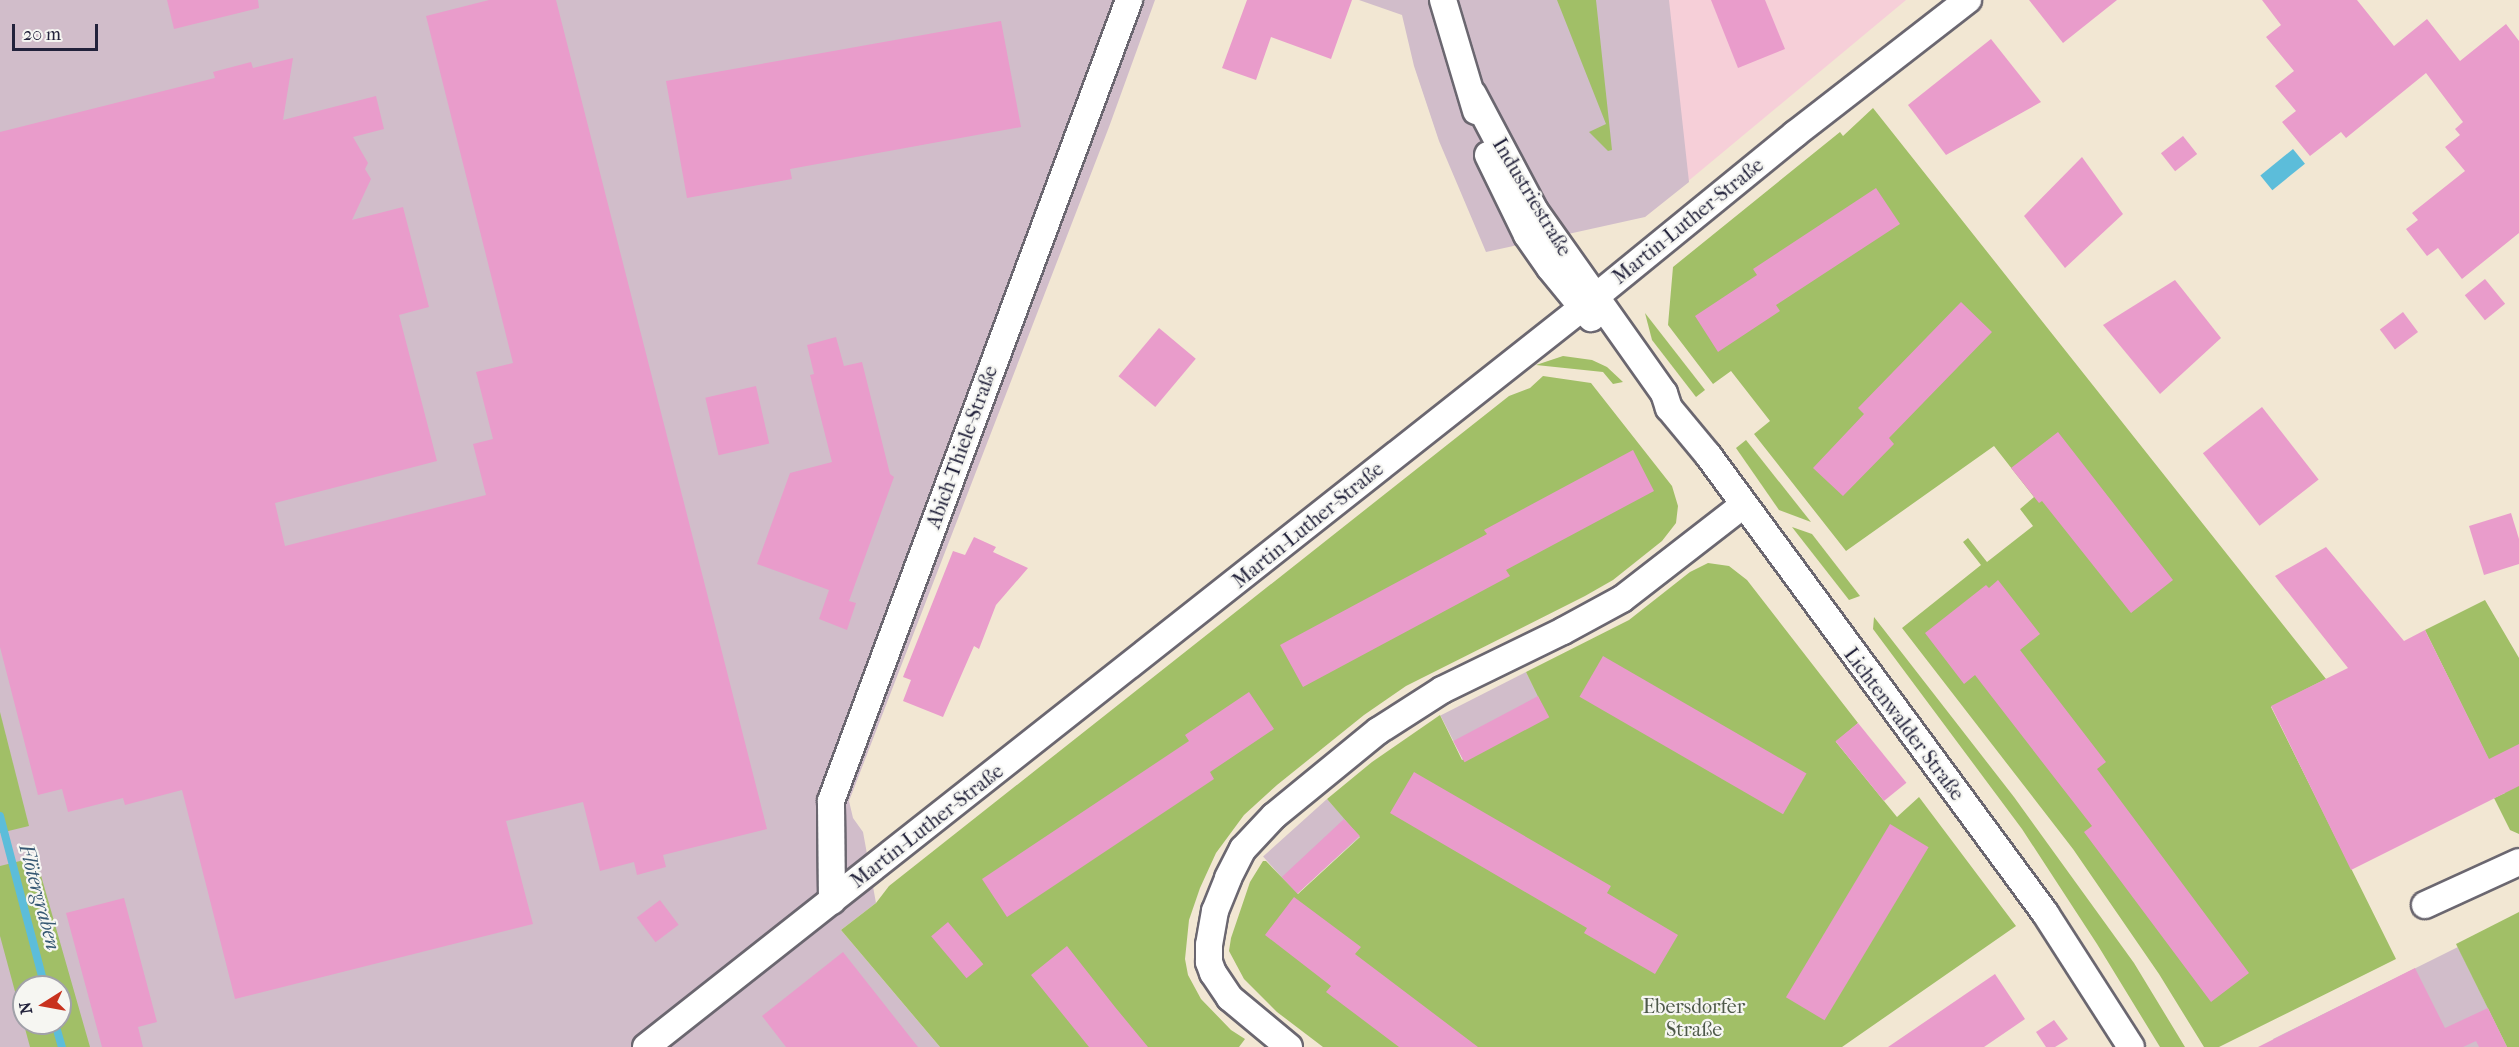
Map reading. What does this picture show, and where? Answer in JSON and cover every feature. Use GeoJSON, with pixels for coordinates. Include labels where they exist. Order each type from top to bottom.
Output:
{"type":"FeatureCollection","features":[{"type":"Feature","properties":{"kind":"street","name":"Abich-Thiele-Straße"},"geometry":{"type":"LineString","coordinates":[[832,901],[831,801],[1129,0]]}},
{"type":"Feature","properties":{"kind":"street","name":"Industriestraße"},"geometry":{"type":"LineString","coordinates":[[1443,0],[1473,94],[1535,211],[1589,302]]}},
{"type":"Feature","properties":{"kind":"street","name":"Martin-Luther-Straße"},"geometry":{"type":"LineString","coordinates":[[646,1047],[1589,302],[1795,134],[1968,0]]}},
{"type":"Feature","properties":{"kind":"street","name":"Lichtenwalder Straße"},"geometry":{"type":"LineString","coordinates":[[1589,302],[1656,401],[1669,408],[1708,455],[2045,913],[2131,1047]]}},
{"type":"Feature","properties":{"kind":"street"},"geometry":{"type":"LineString","coordinates":[[1289,1047],[1230,998],[1213,973],[1209,962],[1209,945],[1215,911],[1228,878],[1244,849],[1274,816],[1378,730],[1442,690],[1563,631],[1622,599],[1743,505]]}},
{"type":"Feature","properties":{"kind":"street"},"geometry":{"type":"LineString","coordinates":[[2426,905],[2519,862]]}},
{"type":"Feature","properties":{"kind":"shaded area"},"geometry":{"type":"Polygon","coordinates":[[[0,0],[1155,0],[1109,127],[849,801],[853,818],[863,832],[876,903],[841,930],[940,1047],[0,1047],[0,0]]]}},
{"type":"Feature","properties":{"kind":"shaded area"},"geometry":{"type":"Polygon","coordinates":[[[1359,0],[1669,0],[1689,182],[1645,217],[1486,252],[1439,141],[1414,66],[1402,15],[1359,0]]]}},
{"type":"Feature","properties":{"kind":"shaded area"},"geometry":{"type":"Polygon","coordinates":[[[1478,0],[1906,0],[1645,217],[1478,0]]]}},
{"type":"Feature","properties":{"kind":"shaded area"},"geometry":{"type":"Polygon","coordinates":[[[1526,672],[1549,717],[1464,761],[1440,716],[1526,672]]]}},
{"type":"Feature","properties":{"kind":"shaded area"},"geometry":{"type":"Polygon","coordinates":[[[1327,799],[1360,836],[1297,894],[1263,857],[1327,799]]]}},
{"type":"Feature","properties":{"kind":"shaded area"},"geometry":{"type":"Polygon","coordinates":[[[2458,947],[2507,1047],[2277,1047],[2273,1039],[2458,947]]]}},
{"type":"Feature","properties":{"kind":"green space"},"geometry":{"type":"Polygon","coordinates":[[[1557,0],[1596,0],[1612,150],[1608,151],[1589,132],[1606,124],[1557,0]]]}},
{"type":"Feature","properties":{"kind":"green space"},"geometry":{"type":"Polygon","coordinates":[[[1873,108],[2326,679],[2271,707],[2396,959],[2219,1047],[2204,1047],[2159,974],[2073,849],[1902,628],[1981,565],[1963,542],[1968,538],[1987,562],[2033,526],[2020,509],[2034,497],[1994,446],[1846,551],[1754,434],[1770,421],[1731,371],[1713,384],[1668,325],[1673,267],[1840,132],[1843,136],[1873,108]]]}},
{"type":"Feature","properties":{"kind":"green space"},"geometry":{"type":"Polygon","coordinates":[[[1645,313],[1705,390],[1696,397],[1652,340],[1645,313]]]}},
{"type":"Feature","properties":{"kind":"green space"},"geometry":{"type":"Polygon","coordinates":[[[1563,356],[1592,360],[1607,367],[1623,382],[1613,384],[1603,372],[1536,365],[1563,356]]]}},
{"type":"Feature","properties":{"kind":"green space"},"geometry":{"type":"Polygon","coordinates":[[[1543,376],[1591,383],[1672,486],[1678,506],[1676,523],[1662,541],[1613,580],[1406,686],[1364,715],[1277,785],[1244,815],[1216,853],[1200,888],[1189,920],[1185,959],[1188,975],[1201,999],[1231,1030],[1245,1039],[1239,1047],[940,1047],[841,930],[876,903],[889,886],[1509,396],[1530,388],[1543,376]]]}},
{"type":"Feature","properties":{"kind":"green space"},"geometry":{"type":"Polygon","coordinates":[[[1746,440],[1811,522],[1779,510],[1736,448],[1746,440]]]}},
{"type":"Feature","properties":{"kind":"green space"},"geometry":{"type":"Polygon","coordinates":[[[1792,527],[1812,534],[1860,596],[1849,600],[1792,527]]]}},
{"type":"Feature","properties":{"kind":"green space","name":"Ebersdorfer Straße"},"geometry":{"type":"Polygon","coordinates":[[[1708,563],[1729,566],[1747,580],[1858,723],[1836,742],[1897,817],[1919,797],[2016,926],[1842,1047],[1323,1047],[1277,1012],[1244,979],[1229,951],[1231,938],[1250,882],[1263,861],[1266,861],[1298,894],[1360,837],[1327,799],[1372,762],[1440,715],[1462,760],[1548,717],[1526,672],[1629,620],[1690,572],[1708,563]]]}},
{"type":"Feature","properties":{"kind":"green space"},"geometry":{"type":"Polygon","coordinates":[[[2485,600],[2519,658],[2519,834],[2510,830],[2494,798],[2505,793],[2425,630],[2485,600]]]}},
{"type":"Feature","properties":{"kind":"green space"},"geometry":{"type":"Polygon","coordinates":[[[1874,617],[2014,797],[2134,963],[2185,1047],[2160,1047],[2097,944],[2022,829],[1873,629],[1874,617]]]}},
{"type":"Feature","properties":{"kind":"green space"},"geometry":{"type":"Polygon","coordinates":[[[0,712],[29,826],[0,833],[0,712]]]}},
{"type":"Feature","properties":{"kind":"green space"},"geometry":{"type":"Polygon","coordinates":[[[36,857],[70,975],[12,975],[12,980],[0,936],[0,866],[36,857]]]}},
{"type":"Feature","properties":{"kind":"green space"},"geometry":{"type":"Polygon","coordinates":[[[2519,912],[2519,1047],[2507,1047],[2456,944],[2519,912]]]}},
{"type":"Feature","properties":{"kind":"green space"},"geometry":{"type":"Polygon","coordinates":[[[72,984],[90,1047],[30,1047],[27,1035],[72,1035],[72,984]]]}},
{"type":"Feature","properties":{"kind":"water"},"geometry":{"type":"Polygon","coordinates":[[[2293,149],[2305,164],[2272,190],[2260,175],[2293,149]]]}},
{"type":"Feature","properties":{"kind":"building"},"geometry":{"type":"Polygon","coordinates":[[[167,0],[258,0],[259,8],[174,29],[167,0]]]}},
{"type":"Feature","properties":{"kind":"building"},"geometry":{"type":"Polygon","coordinates":[[[489,0],[556,0],[767,829],[663,855],[666,867],[637,875],[634,862],[600,871],[583,802],[506,821],[533,924],[235,999],[182,790],[125,805],[123,798],[68,812],[62,789],[38,795],[0,647],[0,132],[215,78],[213,72],[251,62],[253,68],[293,58],[283,120],[376,96],[384,129],[353,137],[368,163],[365,169],[371,179],[352,220],[403,207],[429,307],[399,315],[437,461],[275,503],[285,546],[486,495],[473,444],[493,439],[476,372],[513,363],[426,16],[489,0]]]}},
{"type":"Feature","properties":{"kind":"building"},"geometry":{"type":"Polygon","coordinates":[[[1247,0],[1352,0],[1331,59],[1271,37],[1256,80],[1222,68],[1247,0]]]}},
{"type":"Feature","properties":{"kind":"building"},"geometry":{"type":"Polygon","coordinates":[[[1711,0],[1765,0],[1785,49],[1738,68],[1711,0]]]}},
{"type":"Feature","properties":{"kind":"building"},"geometry":{"type":"Polygon","coordinates":[[[2029,0],[2117,0],[2063,43],[2029,0]]]}},
{"type":"Feature","properties":{"kind":"building"},"geometry":{"type":"Polygon","coordinates":[[[2262,0],[2357,0],[2394,46],[2427,19],[2460,61],[2506,24],[2519,41],[2519,233],[2462,279],[2438,248],[2427,256],[2406,229],[2418,220],[2412,213],[2465,171],[2445,147],[2460,135],[2455,129],[2463,122],[2426,73],[2346,138],[2341,132],[2310,156],[2282,122],[2296,111],[2275,86],[2294,71],[2266,37],[2281,25],[2262,0]]]}},
{"type":"Feature","properties":{"kind":"building"},"geometry":{"type":"Polygon","coordinates":[[[1001,21],[1021,127],[790,169],[792,179],[687,198],[666,81],[1001,21]]]}},
{"type":"Feature","properties":{"kind":"building"},"geometry":{"type":"Polygon","coordinates":[[[1991,39],[2041,102],[1946,155],[1908,105],[1991,39]]]}},
{"type":"Feature","properties":{"kind":"building"},"geometry":{"type":"Polygon","coordinates":[[[2183,136],[2197,154],[2175,171],[2161,153],[2183,136]]]}},
{"type":"Feature","properties":{"kind":"building"},"geometry":{"type":"Polygon","coordinates":[[[2082,157],[2123,214],[2065,268],[2024,216],[2082,157]]]}},
{"type":"Feature","properties":{"kind":"building"},"geometry":{"type":"Polygon","coordinates":[[[1876,188],[1900,224],[1776,305],[1780,311],[1718,352],[1695,316],[1757,275],[1753,269],[1876,188]]]}},
{"type":"Feature","properties":{"kind":"building"},"geometry":{"type":"Polygon","coordinates":[[[2485,279],[2505,304],[2485,320],[2465,295],[2485,279]]]}},
{"type":"Feature","properties":{"kind":"building"},"geometry":{"type":"Polygon","coordinates":[[[2175,280],[2221,338],[2160,394],[2103,325],[2175,280]]]}},
{"type":"Feature","properties":{"kind":"building"},"geometry":{"type":"Polygon","coordinates":[[[1961,302],[1992,332],[1889,438],[1894,444],[1843,496],[1813,468],[1864,414],[1858,408],[1961,302]]]}},
{"type":"Feature","properties":{"kind":"building"},"geometry":{"type":"Polygon","coordinates":[[[2403,312],[2418,332],[2395,349],[2380,329],[2403,312]]]}},
{"type":"Feature","properties":{"kind":"building"},"geometry":{"type":"Polygon","coordinates":[[[1159,328],[1196,359],[1155,407],[1119,376],[1159,328]]]}},
{"type":"Feature","properties":{"kind":"building"},"geometry":{"type":"Polygon","coordinates":[[[836,337],[844,366],[862,362],[890,474],[894,477],[849,601],[856,603],[847,630],[819,619],[829,590],[757,564],[790,473],[832,462],[810,375],[814,374],[807,345],[836,337]]]}},
{"type":"Feature","properties":{"kind":"building"},"geometry":{"type":"Polygon","coordinates":[[[756,386],[769,443],[719,455],[705,398],[756,386]]]}},
{"type":"Feature","properties":{"kind":"building"},"geometry":{"type":"Polygon","coordinates":[[[2262,407],[2319,479],[2260,526],[2203,453],[2262,407]]]}},
{"type":"Feature","properties":{"kind":"building"},"geometry":{"type":"Polygon","coordinates":[[[2058,432],[2173,580],[2131,613],[2042,501],[2039,503],[2011,468],[2058,432]]]}},
{"type":"Feature","properties":{"kind":"building"},"geometry":{"type":"Polygon","coordinates":[[[1633,450],[1654,491],[1506,570],[1510,576],[1303,687],[1280,645],[1487,534],[1484,530],[1633,450]]]}},
{"type":"Feature","properties":{"kind":"building"},"geometry":{"type":"Polygon","coordinates":[[[2511,513],[2519,539],[2519,564],[2484,575],[2469,526],[2511,513]]]}},
{"type":"Feature","properties":{"kind":"building"},"geometry":{"type":"Polygon","coordinates":[[[974,537],[996,547],[993,552],[1028,568],[996,605],[979,649],[974,646],[943,717],[903,701],[911,680],[903,677],[953,551],[965,555],[974,537]]]}},
{"type":"Feature","properties":{"kind":"building"},"geometry":{"type":"Polygon","coordinates":[[[2326,547],[2404,641],[2425,630],[2489,759],[2519,744],[2519,786],[2351,870],[2271,706],[2348,668],[2275,576],[2326,547]]]}},
{"type":"Feature","properties":{"kind":"building"},"geometry":{"type":"Polygon","coordinates":[[[1998,580],[2040,634],[2020,650],[2106,762],[2097,769],[2249,973],[2211,1002],[2084,832],[2092,826],[1975,675],[1964,684],[1925,633],[1986,585],[1989,588],[1998,580]]]}},
{"type":"Feature","properties":{"kind":"building"},"geometry":{"type":"Polygon","coordinates":[[[1603,656],[1807,773],[1783,814],[1580,697],[1603,656]]]}},
{"type":"Feature","properties":{"kind":"building"},"geometry":{"type":"Polygon","coordinates":[[[1249,692],[1274,729],[1210,772],[1214,779],[1007,917],[982,879],[1189,741],[1185,735],[1249,692]]]}},
{"type":"Feature","properties":{"kind":"building"},"geometry":{"type":"Polygon","coordinates":[[[1538,696],[1549,717],[1465,762],[1453,741],[1538,696]]]}},
{"type":"Feature","properties":{"kind":"building"},"geometry":{"type":"Polygon","coordinates":[[[1858,723],[1906,783],[1884,801],[1835,741],[1858,723]]]}},
{"type":"Feature","properties":{"kind":"building"},"geometry":{"type":"Polygon","coordinates":[[[1414,772],[1611,886],[1607,893],[1678,935],[1655,974],[1584,933],[1587,928],[1390,813],[1414,772]]]}},
{"type":"Feature","properties":{"kind":"building"},"geometry":{"type":"Polygon","coordinates":[[[1344,819],[1360,836],[1298,894],[1282,877],[1344,819]]]}},
{"type":"Feature","properties":{"kind":"building"},"geometry":{"type":"Polygon","coordinates":[[[1890,824],[1929,847],[1825,1020],[1786,997],[1890,824]]]}},
{"type":"Feature","properties":{"kind":"building"},"geometry":{"type":"Polygon","coordinates":[[[1294,897],[1361,947],[1355,954],[1478,1047],[1399,1047],[1326,992],[1331,986],[1265,935],[1294,897]]]}},
{"type":"Feature","properties":{"kind":"building"},"geometry":{"type":"Polygon","coordinates":[[[124,898],[157,1022],[138,1027],[143,1047],[102,1047],[66,913],[124,898]]]}},
{"type":"Feature","properties":{"kind":"building"},"geometry":{"type":"Polygon","coordinates":[[[660,900],[679,925],[655,942],[637,917],[660,900]]]}},
{"type":"Feature","properties":{"kind":"building"},"geometry":{"type":"Polygon","coordinates":[[[948,922],[983,964],[967,978],[931,936],[948,922]]]}},
{"type":"Feature","properties":{"kind":"building"},"geometry":{"type":"Polygon","coordinates":[[[1067,946],[1148,1047],[1089,1047],[1031,975],[1067,946]]]}},
{"type":"Feature","properties":{"kind":"building"},"geometry":{"type":"Polygon","coordinates":[[[843,952],[918,1047],[786,1047],[762,1016],[843,952]]]}},
{"type":"Feature","properties":{"kind":"building"},"geometry":{"type":"Polygon","coordinates":[[[2415,968],[2445,1028],[2488,1008],[2507,1047],[2479,1047],[2476,1041],[2463,1047],[2258,1047],[2415,968]]]}},
{"type":"Feature","properties":{"kind":"building"},"geometry":{"type":"Polygon","coordinates":[[[1995,974],[2025,1019],[1984,1047],[1888,1047],[1995,974]]]}},
{"type":"Feature","properties":{"kind":"building"},"geometry":{"type":"Polygon","coordinates":[[[2054,1020],[2068,1039],[2055,1047],[2046,1047],[2036,1032],[2054,1020]]]}},
{"type":"Feature","properties":{"kind":"waterway","name":"Flötergraben"},"geometry":{"type":"LineString","coordinates":[[0,816],[42,975]]}},
{"type":"Feature","properties":{"kind":"waterway","name":"Flötergraben"},"geometry":{"type":"LineString","coordinates":[[58,1035],[62,1047]]}}]}
